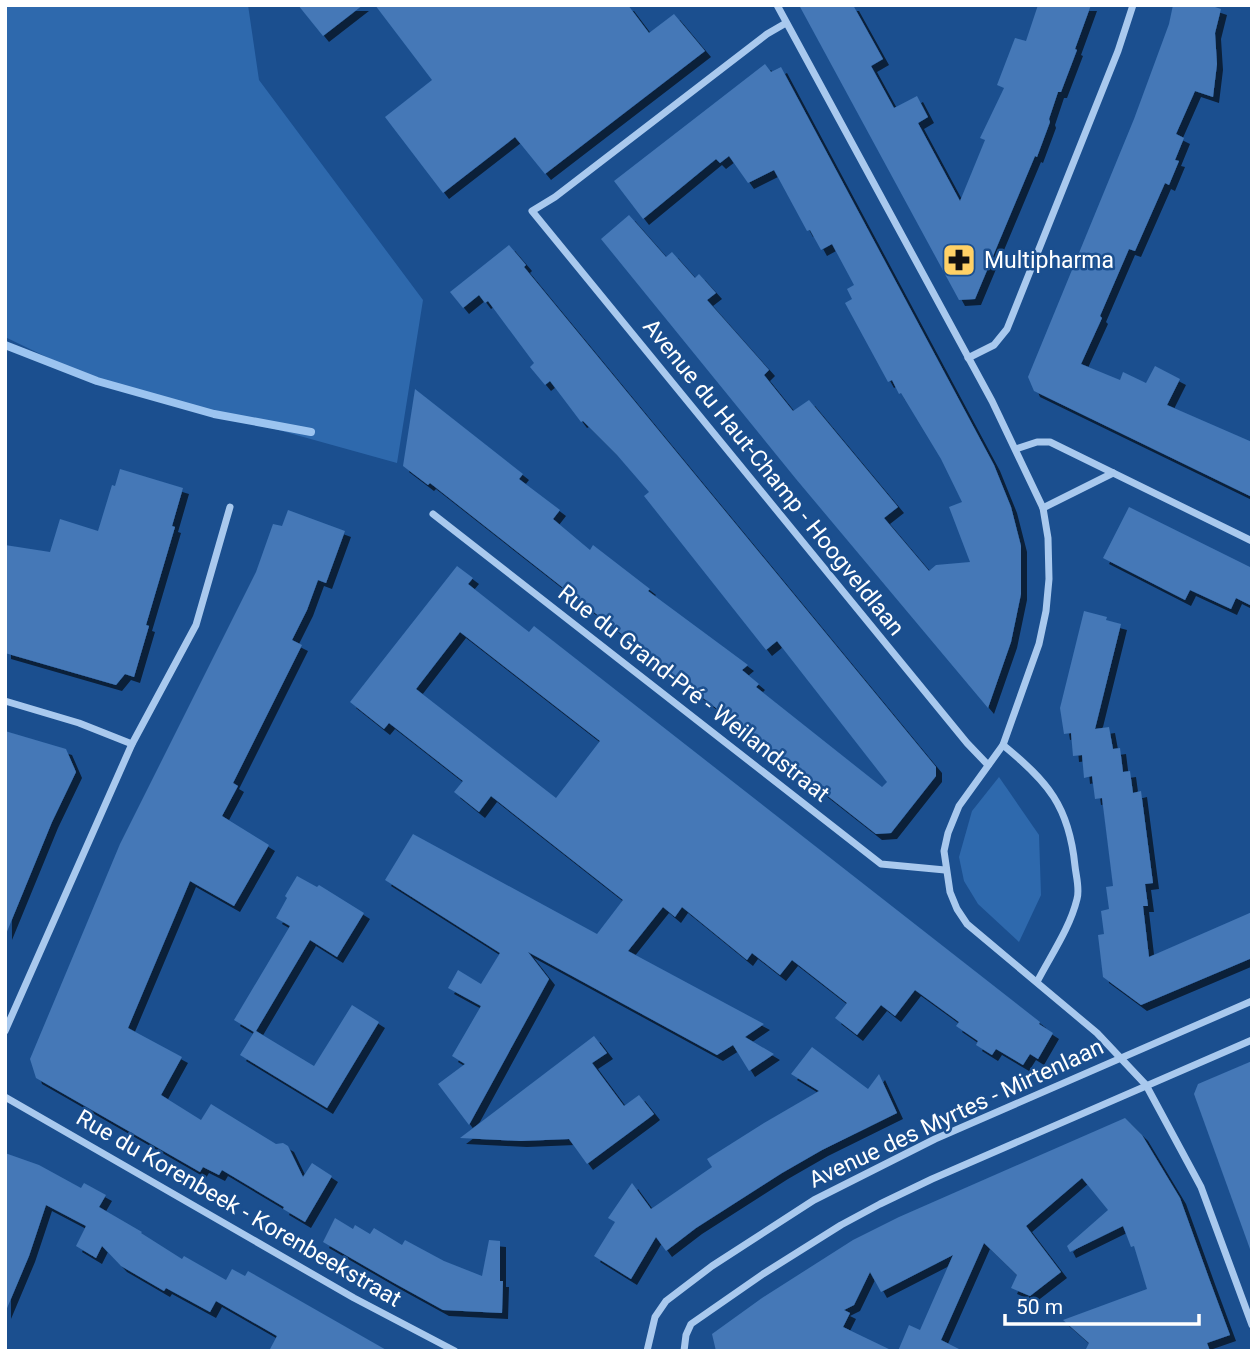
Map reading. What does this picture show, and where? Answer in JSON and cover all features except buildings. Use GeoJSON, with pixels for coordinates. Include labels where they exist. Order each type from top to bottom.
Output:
{"type":"FeatureCollection","features":[{"type":"Feature","properties":{"kind":"street"},"geometry":{"type":"LineString","coordinates":[[777,5],[1016,449],[1042,508],[1048,538],[1046,611],[1039,644],[1003,745],[958,806],[948,833],[944,851],[950,892],[967,924],[1097,1033],[1146,1085],[1201,1187],[1252,1325]]}},
{"type":"Feature","properties":{"kind":"street"},"geometry":{"type":"LineString","coordinates":[[968,358],[994,345],[1007,329],[1118,51],[1132,5]]}},
{"type":"Feature","properties":{"kind":"street","name":"Avenue du Haut-Champ - Hoogveldlaan"},"geometry":{"type":"LineString","coordinates":[[786,23],[767,34],[555,197],[532,211],[967,743],[988,765]]}},
{"type":"Feature","properties":{"kind":"street"},"geometry":{"type":"LineString","coordinates":[[1016,449],[1037,442],[1050,442],[1252,541]]}},
{"type":"Feature","properties":{"kind":"street"},"geometry":{"type":"LineString","coordinates":[[1042,508],[1114,473]]}},
{"type":"Feature","properties":{"kind":"street"},"geometry":{"type":"LineString","coordinates":[[5,1031],[132,744],[196,625],[230,507]]}},
{"type":"Feature","properties":{"kind":"street","name":"Rue du Grand-Pré - Weilandstraat"},"geometry":{"type":"LineString","coordinates":[[433,514],[881,864],[945,870]]}},
{"type":"Feature","properties":{"kind":"street"},"geometry":{"type":"LineString","coordinates":[[5,701],[79,723],[132,744]]}},
{"type":"Feature","properties":{"kind":"street"},"geometry":{"type":"LineString","coordinates":[[1003,745],[1031,767],[1057,799],[1070,830],[1074,853],[1078,896],[1068,924],[1037,982]]}},
{"type":"Feature","properties":{"kind":"street","name":"Avenue des Myrtes - Mirtenlaan"},"geometry":{"type":"LineString","coordinates":[[647,1351],[655,1317],[666,1301],[712,1266],[814,1200],[935,1139],[1252,1001]]}},
{"type":"Feature","properties":{"kind":"street"},"geometry":{"type":"LineString","coordinates":[[684,1351],[691,1324],[841,1225],[932,1179],[1252,1040]]}},
{"type":"Feature","properties":{"kind":"street","name":"Rue du Korenbeek - Korenbeekstraat"},"geometry":{"type":"LineString","coordinates":[[5,1097],[354,1298],[455,1351]]}},
{"type":"Feature","properties":{"kind":"shaded area"},"geometry":{"type":"Polygon","coordinates":[[[5,5],[248,5],[259,80],[423,300],[397,463],[88,377],[5,337],[5,5]]]}},
{"type":"Feature","properties":{"kind":"shaded area"},"geometry":{"type":"Polygon","coordinates":[[[999,777],[1039,835],[1041,895],[1019,942],[978,904],[964,881],[959,857],[972,811],[999,777]]]}},
{"type":"Feature","properties":{"kind":"waterway"},"geometry":{"type":"LineString","coordinates":[[5,345],[97,381],[214,414],[311,432]]}},
{"type":"Feature","properties":{"kind":"place","name":"Multipharma"},"geometry":{"type":"Point","coordinates":[959,260]}}]}
